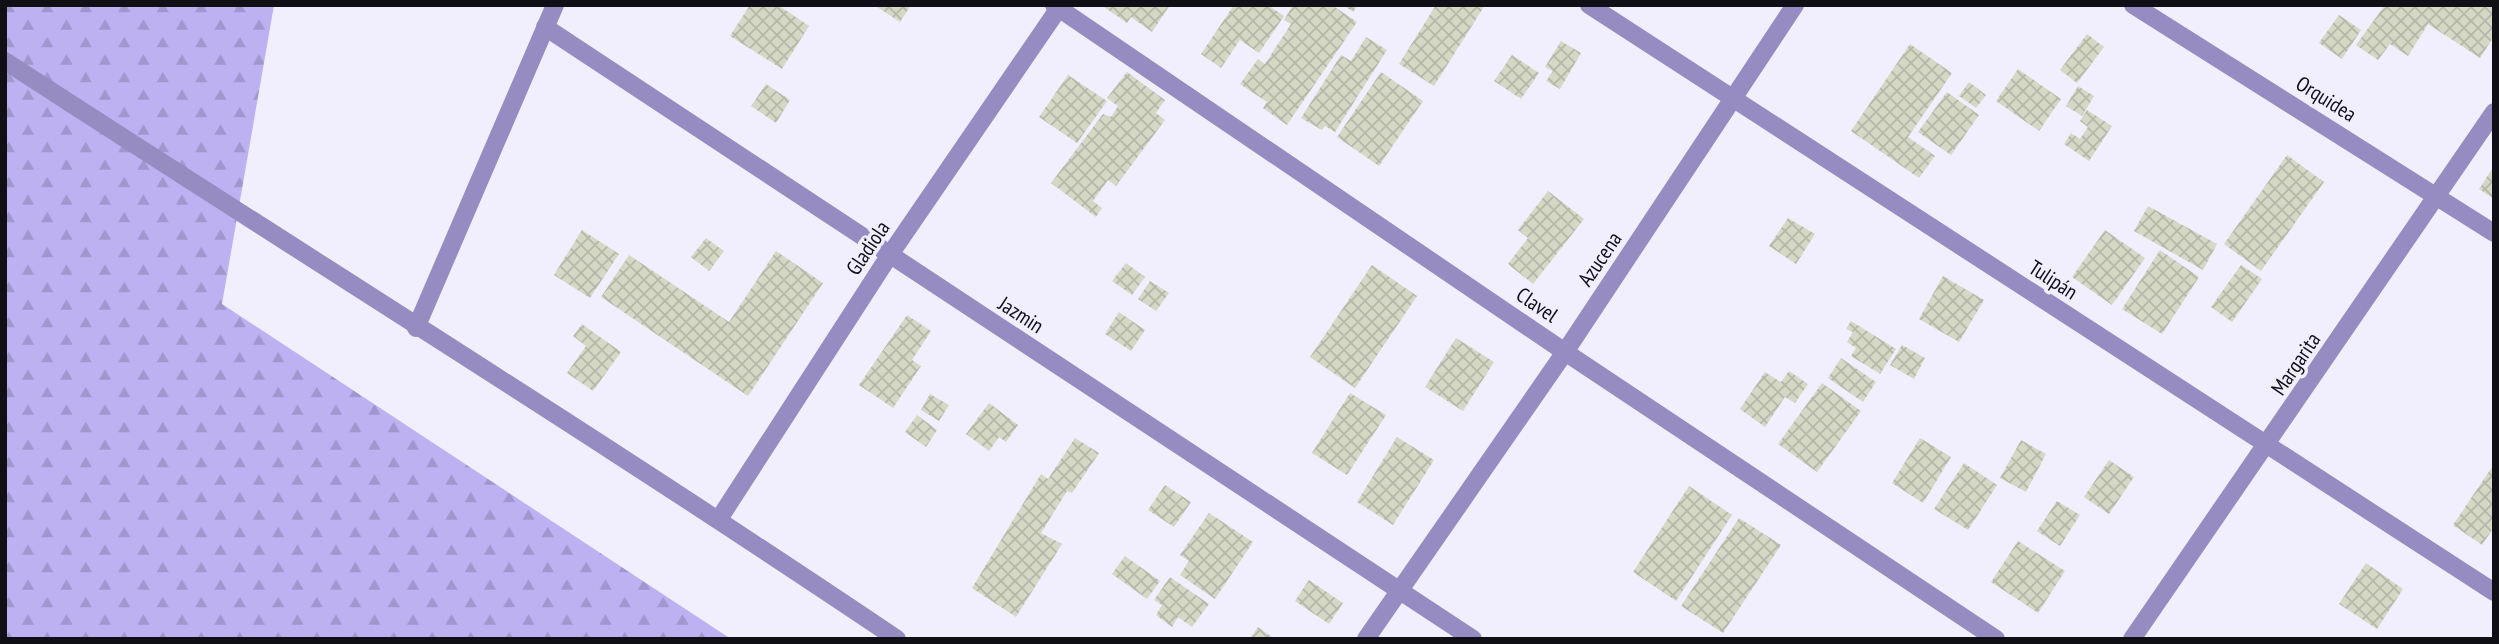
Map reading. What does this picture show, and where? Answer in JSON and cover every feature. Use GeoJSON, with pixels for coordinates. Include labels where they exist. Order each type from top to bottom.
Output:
{"type":"FeatureCollection","features":[{"type":"Feature","properties":{"kind":"street"},"geometry":{"type":"LineString","coordinates":[[416,328],[555,5]]}},
{"type":"Feature","properties":{"kind":"street","name":"Tulipán"},"geometry":{"type":"LineString","coordinates":[[1589,5],[2266,447],[2494,592]]}},
{"type":"Feature","properties":{"kind":"street","name":"Azucena"},"geometry":{"type":"LineString","coordinates":[[1366,639],[1565,352],[1795,5]]}},
{"type":"Feature","properties":{"kind":"street","name":"Orquidea"},"geometry":{"type":"LineString","coordinates":[[2133,5],[2494,233]]}},
{"type":"Feature","properties":{"kind":"street","name":"Gladiola"},"geometry":{"type":"LineString","coordinates":[[719,519],[889,256],[1058,6]]}},
{"type":"Feature","properties":{"kind":"street","name":"Clavel"},"geometry":{"type":"LineString","coordinates":[[1058,6],[1565,352],[1996,639]]}},
{"type":"Feature","properties":{"kind":"street","name":"Jazmin"},"geometry":{"type":"LineString","coordinates":[[545,27],[1473,639]]}},
{"type":"Feature","properties":{"kind":"street"},"geometry":{"type":"LineString","coordinates":[[5,61],[416,328],[719,519],[897,639]]}},
{"type":"Feature","properties":{"kind":"street","name":"Margarita"},"geometry":{"type":"LineString","coordinates":[[2132,639],[2494,112]]}},
{"type":"Feature","properties":{"kind":"green space"},"geometry":{"type":"Polygon","coordinates":[[[5,5],[274,5],[222,304],[731,639],[5,639],[5,5]]]}},
{"type":"Feature","properties":{"kind":"building"},"geometry":{"type":"Polygon","coordinates":[[[750,5],[778,5],[809,26],[782,69],[730,36],[750,5]]]}},
{"type":"Feature","properties":{"kind":"building"},"geometry":{"type":"Polygon","coordinates":[[[874,5],[911,5],[900,22],[874,5]]]}},
{"type":"Feature","properties":{"kind":"building"},"geometry":{"type":"Polygon","coordinates":[[[1101,5],[1170,5],[1152,32],[1131,17],[1127,23],[1101,5]]]}},
{"type":"Feature","properties":{"kind":"building"},"geometry":{"type":"Polygon","coordinates":[[[1234,5],[1268,5],[1284,16],[1259,53],[1240,40],[1221,68],[1201,54],[1234,5]]]}},
{"type":"Feature","properties":{"kind":"building"},"geometry":{"type":"Polygon","coordinates":[[[1293,5],[1332,5],[1357,22],[1287,125],[1263,108],[1267,102],[1240,84],[1258,59],[1265,64],[1291,24],[1284,20],[1293,5]]]}},
{"type":"Feature","properties":{"kind":"building"},"geometry":{"type":"Polygon","coordinates":[[[1343,5],[1358,5],[1353,12],[1343,5]]]}},
{"type":"Feature","properties":{"kind":"building"},"geometry":{"type":"Polygon","coordinates":[[[1436,5],[1485,5],[1434,86],[1399,64],[1436,5]]]}},
{"type":"Feature","properties":{"kind":"building"},"geometry":{"type":"Polygon","coordinates":[[[2385,5],[2494,5],[2494,36],[2480,58],[2428,24],[2408,56],[2390,44],[2378,60],[2356,45],[2385,5]]]}},
{"type":"Feature","properties":{"kind":"building"},"geometry":{"type":"Polygon","coordinates":[[[2339,15],[2361,30],[2342,59],[2319,43],[2339,15]]]}},
{"type":"Feature","properties":{"kind":"building"},"geometry":{"type":"Polygon","coordinates":[[[2087,34],[2104,47],[2077,83],[2060,70],[2087,34]]]}},
{"type":"Feature","properties":{"kind":"building"},"geometry":{"type":"Polygon","coordinates":[[[1366,37],[1387,50],[1335,132],[1325,126],[1322,130],[1301,118],[1341,55],[1351,61],[1366,37]]]}},
{"type":"Feature","properties":{"kind":"building"},"geometry":{"type":"Polygon","coordinates":[[[1561,41],[1581,53],[1560,89],[1546,81],[1553,71],[1545,67],[1561,41]]]}},
{"type":"Feature","properties":{"kind":"building"},"geometry":{"type":"Polygon","coordinates":[[[1910,44],[1952,73],[1908,137],[1935,156],[1919,178],[1851,131],[1910,44]]]}},
{"type":"Feature","properties":{"kind":"building"},"geometry":{"type":"Polygon","coordinates":[[[1512,55],[1539,73],[1521,99],[1494,81],[1512,55]]]}},
{"type":"Feature","properties":{"kind":"building"},"geometry":{"type":"Polygon","coordinates":[[[2018,69],[2061,99],[2039,131],[1996,101],[2018,69]]]}},
{"type":"Feature","properties":{"kind":"building"},"geometry":{"type":"Polygon","coordinates":[[[1127,72],[1165,100],[1156,113],[1165,120],[1116,186],[1108,180],[1093,201],[1102,208],[1096,217],[1051,183],[1103,114],[1111,117],[1118,106],[1107,98],[1127,72]]]}},
{"type":"Feature","properties":{"kind":"building"},"geometry":{"type":"Polygon","coordinates":[[[1381,72],[1423,101],[1379,166],[1337,137],[1381,72]]]}},
{"type":"Feature","properties":{"kind":"building"},"geometry":{"type":"Polygon","coordinates":[[[1068,75],[1107,101],[1077,143],[1039,117],[1068,75]]]}},
{"type":"Feature","properties":{"kind":"building"},"geometry":{"type":"Polygon","coordinates":[[[1969,82],[1986,95],[1976,108],[1959,96],[1969,82]]]}},
{"type":"Feature","properties":{"kind":"building"},"geometry":{"type":"Polygon","coordinates":[[[766,84],[790,100],[776,123],[751,106],[766,84]]]}},
{"type":"Feature","properties":{"kind":"building"},"geometry":{"type":"Polygon","coordinates":[[[2078,86],[2094,96],[2082,116],[2066,106],[2078,86]]]}},
{"type":"Feature","properties":{"kind":"building"},"geometry":{"type":"Polygon","coordinates":[[[1947,92],[1979,115],[1951,155],[1918,132],[1947,92]]]}},
{"type":"Feature","properties":{"kind":"building"},"geometry":{"type":"Polygon","coordinates":[[[2087,110],[2112,126],[2089,161],[2064,144],[2071,133],[2080,139],[2088,127],[2080,121],[2087,110]]]}},
{"type":"Feature","properties":{"kind":"building"},"geometry":{"type":"Polygon","coordinates":[[[2287,155],[2324,182],[2261,271],[2224,244],[2287,155]]]}},
{"type":"Feature","properties":{"kind":"building"},"geometry":{"type":"Polygon","coordinates":[[[2494,166],[2494,199],[2479,189],[2494,166]]]}},
{"type":"Feature","properties":{"kind":"building"},"geometry":{"type":"Polygon","coordinates":[[[1548,191],[1584,219],[1533,284],[1508,264],[1528,238],[1518,230],[1548,191]]]}},
{"type":"Feature","properties":{"kind":"building"},"geometry":{"type":"Polygon","coordinates":[[[2148,206],[2217,244],[2203,270],[2134,231],[2148,206]]]}},
{"type":"Feature","properties":{"kind":"building"},"geometry":{"type":"Polygon","coordinates":[[[1788,218],[1815,234],[1796,264],[1769,246],[1788,218]]]}},
{"type":"Feature","properties":{"kind":"building"},"geometry":{"type":"Polygon","coordinates":[[[582,230],[619,254],[590,298],[554,275],[582,230]]]}},
{"type":"Feature","properties":{"kind":"building"},"geometry":{"type":"Polygon","coordinates":[[[2105,230],[2145,258],[2112,305],[2072,277],[2105,230]]]}},
{"type":"Feature","properties":{"kind":"building"},"geometry":{"type":"Polygon","coordinates":[[[706,238],[724,251],[709,271],[691,257],[706,238]]]}},
{"type":"Feature","properties":{"kind":"building"},"geometry":{"type":"Polygon","coordinates":[[[2160,250],[2199,277],[2162,334],[2122,309],[2160,250]]]}},
{"type":"Feature","properties":{"kind":"building"},"geometry":{"type":"Polygon","coordinates":[[[776,251],[823,283],[748,396],[601,297],[629,255],[729,322],[776,251]]]}},
{"type":"Feature","properties":{"kind":"building"},"geometry":{"type":"Polygon","coordinates":[[[1126,263],[1145,277],[1132,295],[1112,281],[1126,263]]]}},
{"type":"Feature","properties":{"kind":"building"},"geometry":{"type":"Polygon","coordinates":[[[1372,265],[1417,296],[1355,388],[1310,357],[1372,265]]]}},
{"type":"Feature","properties":{"kind":"building"},"geometry":{"type":"Polygon","coordinates":[[[2241,265],[2262,279],[2232,322],[2211,307],[2241,265]]]}},
{"type":"Feature","properties":{"kind":"building"},"geometry":{"type":"Polygon","coordinates":[[[1943,276],[1984,300],[1959,342],[1919,319],[1943,276]]]}},
{"type":"Feature","properties":{"kind":"building"},"geometry":{"type":"Polygon","coordinates":[[[1150,281],[1169,293],[1156,311],[1138,299],[1150,281]]]}},
{"type":"Feature","properties":{"kind":"building"},"geometry":{"type":"Polygon","coordinates":[[[1119,312],[1145,330],[1131,351],[1105,334],[1119,312]]]}},
{"type":"Feature","properties":{"kind":"building"},"geometry":{"type":"Polygon","coordinates":[[[907,315],[931,331],[912,360],[921,366],[893,408],[859,385],[907,315]]]}},
{"type":"Feature","properties":{"kind":"building"},"geometry":{"type":"Polygon","coordinates":[[[1851,321],[1896,349],[1880,374],[1851,356],[1856,348],[1847,342],[1853,332],[1846,329],[1851,321]]]}},
{"type":"Feature","properties":{"kind":"building"},"geometry":{"type":"Polygon","coordinates":[[[582,324],[621,352],[593,391],[567,373],[586,346],[573,336],[582,324]]]}},
{"type":"Feature","properties":{"kind":"building"},"geometry":{"type":"Polygon","coordinates":[[[1456,338],[1494,362],[1463,411],[1425,387],[1456,338]]]}},
{"type":"Feature","properties":{"kind":"building"},"geometry":{"type":"Polygon","coordinates":[[[1902,345],[1925,358],[1914,379],[1890,365],[1902,345]]]}},
{"type":"Feature","properties":{"kind":"building"},"geometry":{"type":"Polygon","coordinates":[[[1841,358],[1876,382],[1863,402],[1828,378],[1841,358]]]}},
{"type":"Feature","properties":{"kind":"building"},"geometry":{"type":"Polygon","coordinates":[[[1789,371],[1808,384],[1795,403],[1785,397],[1765,427],[1740,409],[1765,372],[1781,382],[1789,371]]]}},
{"type":"Feature","properties":{"kind":"building"},"geometry":{"type":"Polygon","coordinates":[[[1822,383],[1861,411],[1817,472],[1778,444],[1822,383]]]}},
{"type":"Feature","properties":{"kind":"building"},"geometry":{"type":"Polygon","coordinates":[[[1350,393],[1386,415],[1347,475],[1312,453],[1350,393]]]}},
{"type":"Feature","properties":{"kind":"building"},"geometry":{"type":"Polygon","coordinates":[[[930,394],[949,405],[939,421],[921,410],[930,394]]]}},
{"type":"Feature","properties":{"kind":"building"},"geometry":{"type":"Polygon","coordinates":[[[989,403],[1018,425],[1006,442],[999,437],[989,451],[966,434],[989,403]]]}},
{"type":"Feature","properties":{"kind":"building"},"geometry":{"type":"Polygon","coordinates":[[[917,415],[937,430],[926,447],[905,432],[917,415]]]}},
{"type":"Feature","properties":{"kind":"building"},"geometry":{"type":"Polygon","coordinates":[[[1397,437],[1434,460],[1393,525],[1357,502],[1397,437]]]}},
{"type":"Feature","properties":{"kind":"building"},"geometry":{"type":"Polygon","coordinates":[[[1075,438],[1099,453],[1072,493],[1067,491],[1041,533],[1062,544],[1016,617],[972,588],[1041,474],[1048,479],[1075,438]]]}},
{"type":"Feature","properties":{"kind":"building"},"geometry":{"type":"Polygon","coordinates":[[[1920,438],[1951,457],[1923,503],[1892,483],[1920,438]]]}},
{"type":"Feature","properties":{"kind":"building"},"geometry":{"type":"Polygon","coordinates":[[[2021,440],[2046,454],[2026,492],[2000,478],[2021,440]]]}},
{"type":"Feature","properties":{"kind":"building"},"geometry":{"type":"Polygon","coordinates":[[[2109,460],[2134,477],[2109,514],[2084,497],[2109,460]]]}},
{"type":"Feature","properties":{"kind":"building"},"geometry":{"type":"Polygon","coordinates":[[[1964,463],[1997,485],[1968,530],[1934,509],[1964,463]]]}},
{"type":"Feature","properties":{"kind":"building"},"geometry":{"type":"Polygon","coordinates":[[[2494,464],[2494,527],[2482,545],[2453,525],[2494,464]]]}},
{"type":"Feature","properties":{"kind":"building"},"geometry":{"type":"Polygon","coordinates":[[[1165,485],[1191,502],[1174,527],[1148,510],[1165,485]]]}},
{"type":"Feature","properties":{"kind":"building"},"geometry":{"type":"Polygon","coordinates":[[[1689,486],[1732,515],[1676,601],[1633,572],[1689,486]]]}},
{"type":"Feature","properties":{"kind":"building"},"geometry":{"type":"Polygon","coordinates":[[[2057,501],[2080,515],[2060,546],[2037,531],[2057,501]]]}},
{"type":"Feature","properties":{"kind":"building"},"geometry":{"type":"Polygon","coordinates":[[[1209,513],[1253,542],[1215,599],[1180,575],[1189,561],[1180,555],[1209,513]]]}},
{"type":"Feature","properties":{"kind":"building"},"geometry":{"type":"Polygon","coordinates":[[[1739,518],[1781,545],[1723,633],[1681,606],[1739,518]]]}},
{"type":"Feature","properties":{"kind":"building"},"geometry":{"type":"Polygon","coordinates":[[[2018,541],[2065,571],[2038,613],[1991,582],[2018,541]]]}},
{"type":"Feature","properties":{"kind":"building"},"geometry":{"type":"Polygon","coordinates":[[[1125,556],[1160,581],[1147,599],[1112,574],[1125,556]]]}},
{"type":"Feature","properties":{"kind":"building"},"geometry":{"type":"Polygon","coordinates":[[[2366,563],[2403,589],[2377,629],[2339,604],[2366,563]]]}},
{"type":"Feature","properties":{"kind":"building"},"geometry":{"type":"Polygon","coordinates":[[[1170,577],[1209,604],[1192,627],[1178,617],[1172,627],[1156,615],[1162,605],[1154,600],[1170,577]]]}},
{"type":"Feature","properties":{"kind":"building"},"geometry":{"type":"Polygon","coordinates":[[[1309,580],[1343,603],[1329,624],[1295,601],[1309,580]]]}},
{"type":"Feature","properties":{"kind":"building"},"geometry":{"type":"Polygon","coordinates":[[[1258,627],[1275,639],[1250,639],[1258,627]]]}}]}
